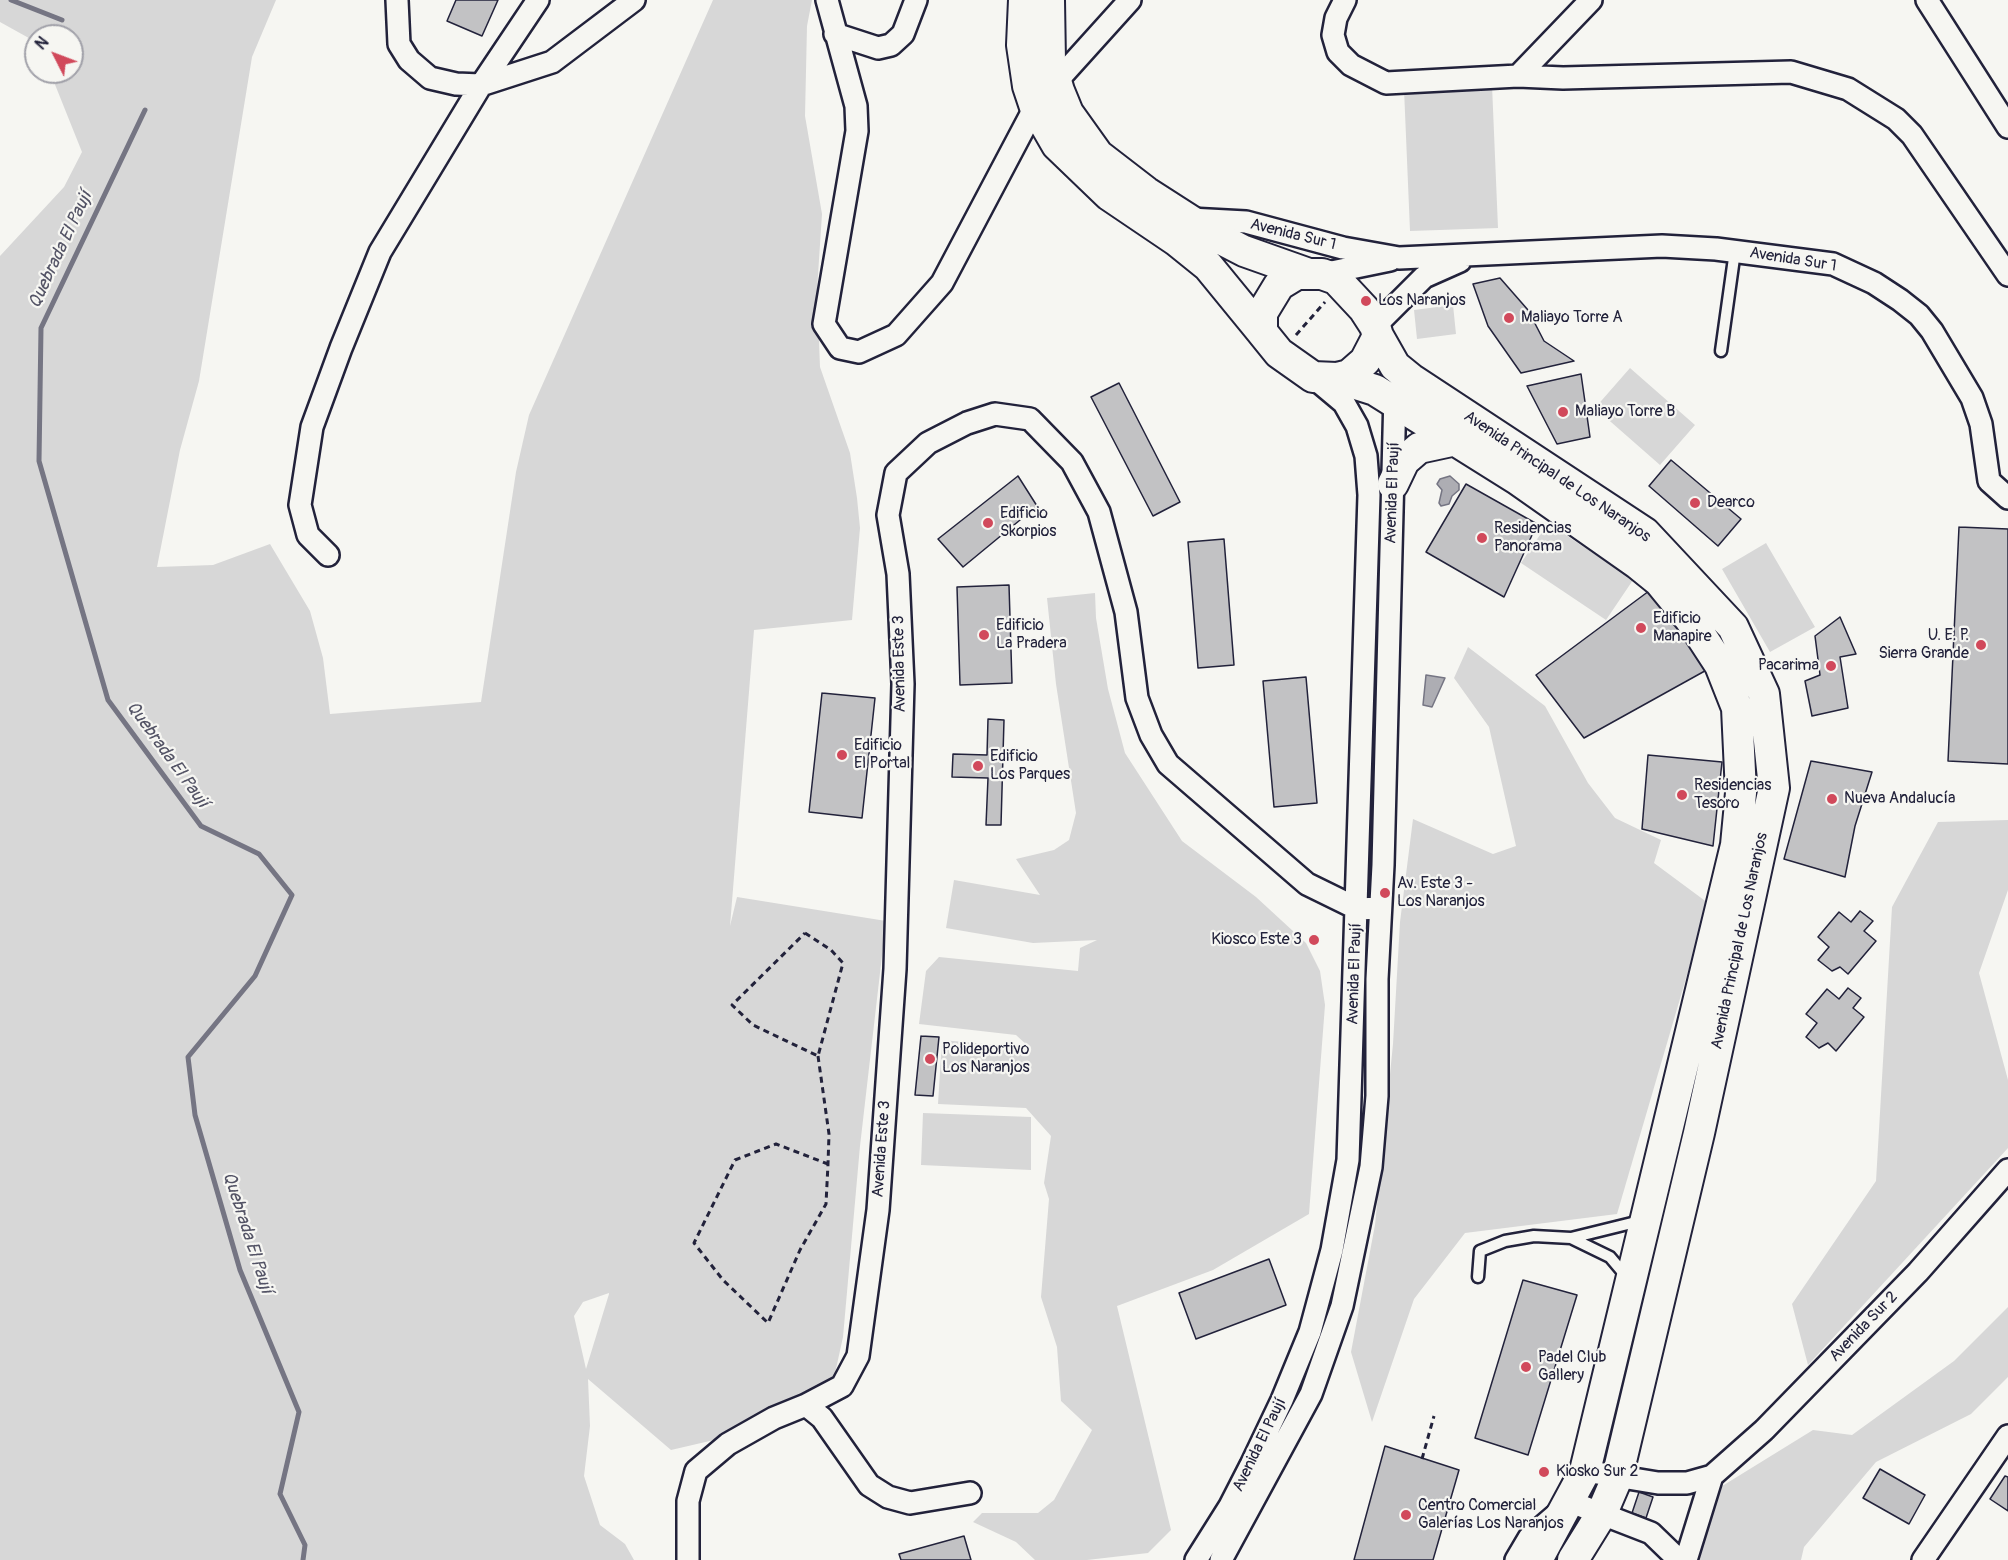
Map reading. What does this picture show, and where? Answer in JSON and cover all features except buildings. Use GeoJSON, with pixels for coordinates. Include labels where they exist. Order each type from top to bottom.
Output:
{"type":"FeatureCollection","features":[{"type":"Feature","properties":{"kind":"main road","name":"Avenida Principal de Los Naranjos"},"geometry":{"type":"LineString","coordinates":[[1024,0],[1022,45],[1028,86],[1035,107],[1057,145],[1069,159],[1108,195],[1177,241],[1208,266],[1275,337],[1282,356],[1325,378],[1375,390],[1456,440],[1610,543],[1659,581],[1690,619],[1720,665],[1737,708],[1741,793],[1736,845],[1585,1472],[1571,1502],[1537,1560]]}},
{"type":"Feature","properties":{"kind":"main road","name":"Avenida Principal de Los Naranjos"},"geometry":{"type":"LineString","coordinates":[[1049,0],[1050,61],[1056,82],[1068,113],[1098,155],[1186,219],[1244,251],[1318,282],[1341,284],[1365,309],[1395,366],[1645,533],[1733,627],[1764,694],[1774,788],[1699,1133],[1617,1478],[1602,1514],[1572,1560]]}},
{"type":"Feature","properties":{"kind":"main road"},"geometry":{"type":"LineString","coordinates":[[1275,337],[1262,314],[1271,294],[1289,278],[1318,282]]}},
{"type":"Feature","properties":{"kind":"main road"},"geometry":{"type":"LineString","coordinates":[[1325,378],[1359,369],[1377,331]]}},
{"type":"Feature","properties":{"kind":"main road"},"geometry":{"type":"LineString","coordinates":[[1393,484],[1404,461],[1419,448],[1456,440]]}},
{"type":"Feature","properties":{"kind":"street"},"geometry":{"type":"LineString","coordinates":[[398,0],[399,44],[409,60],[430,78],[456,84],[481,84],[552,62],[634,0]]}},
{"type":"Feature","properties":{"kind":"street"},"geometry":{"type":"LineString","coordinates":[[328,555],[308,536],[300,505],[312,427],[380,252],[481,84],[538,0]]}},
{"type":"Feature","properties":{"kind":"street"},"geometry":{"type":"LineString","coordinates":[[827,0],[856,106],[857,131],[824,324],[840,348],[860,352],[896,335],[942,283],[1035,107]]}},
{"type":"Feature","properties":{"kind":"street"},"geometry":{"type":"LineString","coordinates":[[835,34],[878,48],[891,45],[903,34],[916,0]]}},
{"type":"Feature","properties":{"kind":"street"},"geometry":{"type":"LineString","coordinates":[[1056,82],[1130,0]]}},
{"type":"Feature","properties":{"kind":"street"},"geometry":{"type":"LineString","coordinates":[[1345,0],[1336,18],[1333,35],[1338,52],[1351,64],[1386,83],[1518,76],[1563,78],[1791,72],[1848,89],[1896,119],[1912,135],[2008,275]]}},
{"type":"Feature","properties":{"kind":"street"},"geometry":{"type":"LineString","coordinates":[[1518,76],[1591,0]]}},
{"type":"Feature","properties":{"kind":"street"},"geometry":{"type":"LineString","coordinates":[[1927,0],[2008,127]]}},
{"type":"Feature","properties":{"kind":"street","name":"Avenida Sur 1"},"geometry":{"type":"LineString","coordinates":[[1186,219],[1246,222],[1343,248],[1399,258],[1662,246],[1735,251],[1833,264],[1874,283],[1919,315],[1932,331],[1971,398],[1981,424],[1989,481],[2008,498]]}},
{"type":"Feature","properties":{"kind":"street","name":"Avenida Sur 1"},"geometry":{"type":"LineString","coordinates":[[1377,331],[1424,277],[1481,255]]}},
{"type":"Feature","properties":{"kind":"street","name":"Avenida Sur 1"},"geometry":{"type":"LineString","coordinates":[[1318,282],[1399,258]]}},
{"type":"Feature","properties":{"kind":"street","name":"Avenida El Paují"},"geometry":{"type":"LineString","coordinates":[[1221,1560],[1311,1394],[1348,1280],[1375,1135],[1395,366]]}},
{"type":"Feature","properties":{"kind":"street","name":"Avenida El Paují"},"geometry":{"type":"LineString","coordinates":[[1197,1560],[1230,1506],[1275,1416],[1310,1332],[1326,1277],[1339,1215],[1350,1140],[1368,473],[1363,441],[1350,412],[1328,388],[1325,378]]}},
{"type":"Feature","properties":{"kind":"street","name":"Avenida Este 3"},"geometry":{"type":"LineString","coordinates":[[688,1560],[688,1501],[696,1471],[728,1444],[774,1418],[806,1405],[842,1386],[858,1356],[878,1210],[895,969],[903,684],[898,574],[888,515],[896,472],[928,442],[967,423],[995,414],[1030,419],[1072,462],[1099,512],[1126,612],[1137,698],[1151,735],[1168,764],[1307,884],[1358,909],[1380,908]]}},
{"type":"Feature","properties":{"kind":"street","name":"Avenida Sur 2"},"geometry":{"type":"LineString","coordinates":[[1585,1472],[1658,1483],[1687,1483],[1712,1476],[1764,1430],[1910,1280],[2008,1170]]}},
{"type":"Feature","properties":{"kind":"street"},"geometry":{"type":"LineString","coordinates":[[806,1405],[822,1418],[869,1485],[888,1497],[910,1503],[970,1493]]}},
{"type":"Feature","properties":{"kind":"street"},"geometry":{"type":"LineString","coordinates":[[1923,1560],[2008,1436]]}},
{"type":"Feature","properties":{"kind":"street"},"geometry":{"type":"LineString","coordinates":[[1686,1560],[1712,1476]]}},
{"type":"Feature","properties":{"kind":"street"},"geometry":{"type":"LineString","coordinates":[[1516,1560],[1529,1538],[1571,1502],[1651,1533],[1679,1560]]}},
{"type":"Feature","properties":{"kind":"lane"},"geometry":{"type":"LineString","coordinates":[[1721,351],[1735,251]]}},
{"type":"Feature","properties":{"kind":"lane"},"geometry":{"type":"LineString","coordinates":[[1478,1277],[1480,1251],[1505,1241],[1534,1236],[1571,1238],[1644,1220]]}},
{"type":"Feature","properties":{"kind":"lane"},"geometry":{"type":"LineString","coordinates":[[1571,1238],[1610,1257],[1630,1283]]}},
{"type":"Feature","properties":{"kind":"path"},"geometry":{"type":"LineString","coordinates":[[1275,337],[1318,282]]}},
{"type":"Feature","properties":{"kind":"path"},"geometry":{"type":"LineString","coordinates":[[818,1056],[753,1025],[732,1005],[805,933],[831,950],[843,963],[818,1056],[829,1134],[828,1164],[826,1204],[800,1250],[768,1323],[723,1280],[694,1244],[735,1160],[776,1144],[828,1164]]}},
{"type":"Feature","properties":{"kind":"path"},"geometry":{"type":"LineString","coordinates":[[1422,1459],[1434,1416]]}},
{"type":"Feature","properties":{"kind":"shaded area"},"geometry":{"type":"Polygon","coordinates":[[[0,0],[276,0],[252,57],[199,381],[180,450],[157,567],[213,565],[270,544],[310,611],[323,658],[330,714],[481,702],[516,472],[529,415],[713,0],[812,0],[807,26],[805,116],[822,214],[817,290],[820,367],[850,453],[857,498],[860,528],[852,620],[754,630],[730,926],[737,897],[886,921],[860,1146],[843,1337],[834,1378],[714,1440],[671,1450],[588,1379],[590,1426],[584,1476],[600,1525],[625,1544],[634,1560],[0,1560],[0,256],[64,187],[82,152],[55,84],[84,84],[84,24],[24,24],[24,35],[0,22],[0,0]],[[609,1293],[583,1302],[574,1316],[586,1369],[609,1293]]]}},
{"type":"Feature","properties":{"kind":"shaded area"},"geometry":{"type":"Polygon","coordinates":[[[1492,85],[1498,228],[1410,231],[1404,89],[1492,85]]]}},
{"type":"Feature","properties":{"kind":"shaded area"},"geometry":{"type":"Polygon","coordinates":[[[1453,305],[1456,334],[1417,339],[1414,310],[1453,305]]]}},
{"type":"Feature","properties":{"kind":"shaded area"},"geometry":{"type":"Polygon","coordinates":[[[1630,368],[1695,425],[1660,465],[1595,408],[1630,368]]]}},
{"type":"Feature","properties":{"kind":"shaded area"},"geometry":{"type":"Polygon","coordinates":[[[1450,476],[1459,484],[1459,490],[1452,496],[1449,504],[1441,506],[1439,503],[1442,490],[1437,484],[1440,479],[1450,476]]]}},
{"type":"Feature","properties":{"kind":"shaded area"},"geometry":{"type":"Polygon","coordinates":[[[1548,523],[1633,580],[1606,620],[1521,563],[1548,523]]]}},
{"type":"Feature","properties":{"kind":"shaded area"},"geometry":{"type":"Polygon","coordinates":[[[1766,543],[1815,627],[1770,652],[1722,569],[1766,543]]]}},
{"type":"Feature","properties":{"kind":"shaded area"},"geometry":{"type":"Polygon","coordinates":[[[1095,593],[1096,618],[1108,689],[1125,753],[1182,841],[1256,897],[1306,943],[1320,971],[1325,1005],[1309,1214],[1213,1270],[1117,1306],[1171,1530],[1148,1553],[1087,1560],[1035,1560],[1016,1542],[973,1522],[982,1513],[1038,1513],[1054,1500],[1092,1430],[1061,1401],[1057,1347],[1041,1297],[1049,1199],[1044,1183],[1051,1136],[1026,1108],[938,1104],[942,1040],[1030,1048],[1016,1035],[919,1024],[926,971],[939,957],[1078,971],[1080,948],[1097,940],[1033,943],[946,928],[954,880],[1040,895],[1016,859],[1054,850],[1069,840],[1076,813],[1056,684],[1047,598],[1095,593]]]}},
{"type":"Feature","properties":{"kind":"shaded area"},"geometry":{"type":"Polygon","coordinates":[[[1468,647],[1545,706],[1588,783],[1615,818],[1661,840],[1654,863],[1708,903],[1617,1214],[1465,1233],[1414,1299],[1372,1422],[1351,1352],[1375,1225],[1393,1044],[1400,922],[1413,819],[1493,854],[1516,846],[1489,727],[1454,678],[1468,647]]]}},
{"type":"Feature","properties":{"kind":"shaded area"},"geometry":{"type":"Polygon","coordinates":[[[1426,675],[1445,678],[1432,707],[1423,705],[1426,675]]]}},
{"type":"Feature","properties":{"kind":"shaded area"},"geometry":{"type":"Polygon","coordinates":[[[2008,820],[2008,890],[1979,973],[2008,1080],[2008,1148],[1808,1365],[1792,1304],[1876,1181],[1892,907],[1938,822],[2008,820]]]}},
{"type":"Feature","properties":{"kind":"shaded area"},"geometry":{"type":"Polygon","coordinates":[[[923,1113],[1031,1117],[1031,1170],[921,1165],[923,1113]]]}},
{"type":"Feature","properties":{"kind":"shaded area"},"geometry":{"type":"Polygon","coordinates":[[[2008,1307],[2008,1377],[1971,1414],[1876,1462],[1804,1547],[1801,1560],[1698,1560],[1719,1488],[1813,1430],[1852,1435],[1954,1361],[2008,1307]]]}},
{"type":"Feature","properties":{"kind":"waterway","name":"Quebrada El Paují"},"geometry":{"type":"LineString","coordinates":[[11,0],[62,20]]}},
{"type":"Feature","properties":{"kind":"waterway","name":"Quebrada El Paují"},"geometry":{"type":"LineString","coordinates":[[145,110],[41,328],[39,461],[108,700],[201,826],[259,854],[292,895],[255,976],[188,1057],[195,1115],[240,1270],[299,1412],[280,1494],[305,1545],[303,1560]]}},
{"type":"Feature","properties":{"kind":"place","name":"Los Naranjos"},"geometry":{"type":"Point","coordinates":[1366,301]}},
{"type":"Feature","properties":{"kind":"place","name":"Maliayo Torre A"},"geometry":{"type":"Point","coordinates":[1509,318]}},
{"type":"Feature","properties":{"kind":"place","name":"Maliayo Torre B"},"geometry":{"type":"Point","coordinates":[1563,412]}},
{"type":"Feature","properties":{"kind":"place","name":"Dearco"},"geometry":{"type":"Point","coordinates":[1695,503]}},
{"type":"Feature","properties":{"kind":"place","name":"Edificio Skorpios"},"geometry":{"type":"Point","coordinates":[988,523]}},
{"type":"Feature","properties":{"kind":"place","name":"Residencias Panorama"},"geometry":{"type":"Point","coordinates":[1482,538]}},
{"type":"Feature","properties":{"kind":"place","name":"Edificio Manapire"},"geometry":{"type":"Point","coordinates":[1641,628]}},
{"type":"Feature","properties":{"kind":"place","name":"Edificio La Pradera"},"geometry":{"type":"Point","coordinates":[984,635]}},
{"type":"Feature","properties":{"kind":"place","name":"U. E. P. Sierra Grande"},"geometry":{"type":"Point","coordinates":[1981,645]}},
{"type":"Feature","properties":{"kind":"place","name":"Pacarima"},"geometry":{"type":"Point","coordinates":[1831,666]}},
{"type":"Feature","properties":{"kind":"place","name":"Edificio El Portal"},"geometry":{"type":"Point","coordinates":[842,755]}},
{"type":"Feature","properties":{"kind":"place","name":"Edificio Los Parques"},"geometry":{"type":"Point","coordinates":[978,766]}},
{"type":"Feature","properties":{"kind":"place","name":"Residencias Tesoro"},"geometry":{"type":"Point","coordinates":[1682,795]}},
{"type":"Feature","properties":{"kind":"place","name":"Nueva Andalucía"},"geometry":{"type":"Point","coordinates":[1832,799]}},
{"type":"Feature","properties":{"kind":"place","name":"Av. Este 3 - Los Naranjos"},"geometry":{"type":"Point","coordinates":[1385,893]}},
{"type":"Feature","properties":{"kind":"place","name":"Kiosco Este 3"},"geometry":{"type":"Point","coordinates":[1314,940]}},
{"type":"Feature","properties":{"kind":"place","name":"Polideportivo Los Naranjos"},"geometry":{"type":"Point","coordinates":[930,1059]}},
{"type":"Feature","properties":{"kind":"place","name":"Padel Club Gallery"},"geometry":{"type":"Point","coordinates":[1526,1367]}},
{"type":"Feature","properties":{"kind":"place","name":"Kiosko Sur 2"},"geometry":{"type":"Point","coordinates":[1544,1472]}},
{"type":"Feature","properties":{"kind":"place","name":"Centro Comercial Galerías Los Naranjos"},"geometry":{"type":"Point","coordinates":[1406,1515]}}]}
